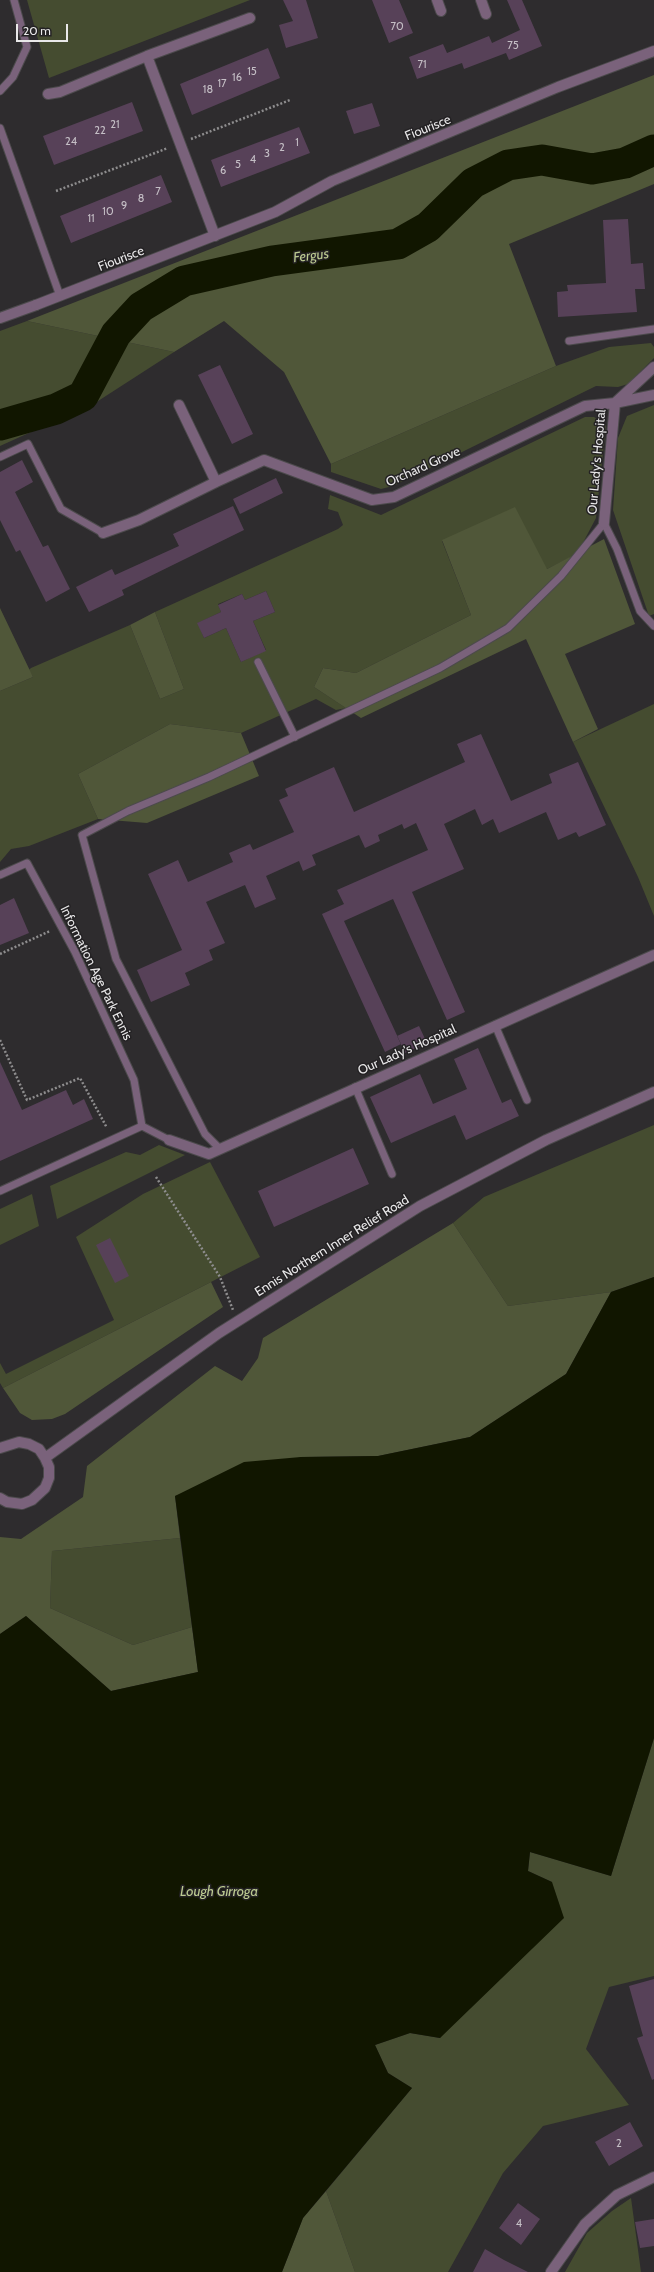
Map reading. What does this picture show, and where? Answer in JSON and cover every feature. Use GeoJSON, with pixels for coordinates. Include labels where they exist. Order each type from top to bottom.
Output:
{"type":"FeatureCollection","features":[{"type":"Feature","properties":{"kind":"street"},"geometry":{"type":"LineString","coordinates":[[437,0],[441,11]]}},
{"type":"Feature","properties":{"kind":"street"},"geometry":{"type":"LineString","coordinates":[[481,0],[486,14]]}},
{"type":"Feature","properties":{"kind":"street"},"geometry":{"type":"LineString","coordinates":[[48,94],[60,92],[147,56],[250,18]]}},
{"type":"Feature","properties":{"kind":"street","name":"Fiourisce"},"geometry":{"type":"LineString","coordinates":[[0,318],[275,212],[332,181],[558,87],[654,51]]}},
{"type":"Feature","properties":{"kind":"street"},"geometry":{"type":"LineString","coordinates":[[147,56],[215,236]]}},
{"type":"Feature","properties":{"kind":"street"},"geometry":{"type":"LineString","coordinates":[[615,404],[654,367]]}},
{"type":"Feature","properties":{"kind":"street","name":"Orchard Grove"},"geometry":{"type":"LineString","coordinates":[[103,533],[139,520],[264,460],[372,500],[394,497],[585,406],[615,404],[654,395]]}},
{"type":"Feature","properties":{"kind":"street","name":"Our Lady's Hospital"},"geometry":{"type":"LineString","coordinates":[[604,523],[615,404]]}},
{"type":"Feature","properties":{"kind":"street"},"geometry":{"type":"LineString","coordinates":[[179,405],[216,482]]}},
{"type":"Feature","properties":{"kind":"street","name":"Our Lady's Hospital"},"geometry":{"type":"LineString","coordinates":[[170,1140],[209,1154],[355,1087],[654,955]]}},
{"type":"Feature","properties":{"kind":"street","name":"Ennis Northern Inner Relief Road"},"geometry":{"type":"LineString","coordinates":[[45,1458],[146,1384],[236,1322],[420,1206],[546,1140],[654,1092]]}},
{"type":"Feature","properties":{"kind":"street"},"geometry":{"type":"LineString","coordinates":[[0,1498],[7,1502],[22,1504],[38,1496],[45,1488],[49,1478],[49,1467],[39,1449],[29,1444],[13,1442],[1,1445]]}},
{"type":"Feature","properties":{"kind":"street"},"geometry":{"type":"LineString","coordinates":[[551,2272],[585,2224],[617,2195],[654,2177]]}},
{"type":"Feature","properties":{"kind":"lane"},"geometry":{"type":"LineString","coordinates":[[0,91],[13,77],[26,46],[14,0]]}},
{"type":"Feature","properties":{"kind":"lane"},"geometry":{"type":"LineString","coordinates":[[0,128],[60,296]]}},
{"type":"Feature","properties":{"kind":"lane"},"geometry":{"type":"LineString","coordinates":[[569,341],[654,329]]}},
{"type":"Feature","properties":{"kind":"lane","name":"Orchard Grove"},"geometry":{"type":"LineString","coordinates":[[0,457],[28,444],[61,509],[103,533]]}},
{"type":"Feature","properties":{"kind":"lane"},"geometry":{"type":"LineString","coordinates":[[220,1149],[205,1134],[116,959],[82,835],[128,811],[210,777],[440,668],[508,628],[561,576],[604,523],[617,549],[640,611],[654,626]]}},
{"type":"Feature","properties":{"kind":"lane"},"geometry":{"type":"LineString","coordinates":[[258,662],[295,737]]}},
{"type":"Feature","properties":{"kind":"lane","name":"Information Age Park Ennis"},"geometry":{"type":"LineString","coordinates":[[0,875],[27,863],[75,952],[134,1080],[142,1126]]}},
{"type":"Feature","properties":{"kind":"lane"},"geometry":{"type":"LineString","coordinates":[[495,1025],[527,1100]]}},
{"type":"Feature","properties":{"kind":"lane"},"geometry":{"type":"LineString","coordinates":[[355,1087],[392,1174]]}},
{"type":"Feature","properties":{"kind":"lane"},"geometry":{"type":"LineString","coordinates":[[0,1191],[142,1126],[170,1140]]}},
{"type":"Feature","properties":{"kind":"path"},"geometry":{"type":"LineString","coordinates":[[0,954],[61,926]]}},
{"type":"Feature","properties":{"kind":"path"},"geometry":{"type":"LineString","coordinates":[[0,1040],[27,1100],[80,1078],[106,1129],[112,1126]]}},
{"type":"Feature","properties":{"kind":"path"},"geometry":{"type":"LineString","coordinates":[[156,1177],[220,1277],[236,1322]]}},
{"type":"Feature","properties":{"kind":"shaded area"},"geometry":{"type":"Polygon","coordinates":[[[27,0],[250,0],[49,78],[27,0]]]}},
{"type":"Feature","properties":{"kind":"shaded area"},"geometry":{"type":"Polygon","coordinates":[[[27,321],[174,352],[95,403],[0,446],[0,331],[27,321]]]}},
{"type":"Feature","properties":{"kind":"shaded area"},"geometry":{"type":"Polygon","coordinates":[[[651,343],[654,347],[654,358],[628,384],[618,387],[596,386],[393,486],[381,489],[331,472],[331,464],[556,366],[609,347],[651,343]]]}},
{"type":"Feature","properties":{"kind":"shaded area"},"geometry":{"type":"Polygon","coordinates":[[[654,405],[654,614],[649,616],[613,510],[618,438],[627,416],[654,405]]]}},
{"type":"Feature","properties":{"kind":"shaded area"},"geometry":{"type":"Polygon","coordinates":[[[585,417],[594,417],[606,425],[596,518],[577,554],[547,569],[442,541],[471,615],[356,673],[323,668],[314,687],[346,708],[336,710],[316,699],[241,733],[170,724],[78,774],[98,819],[29,846],[11,849],[0,862],[0,691],[33,677],[29,670],[31,668],[130,625],[160,699],[184,689],[155,612],[338,529],[343,525],[338,512],[328,509],[330,495],[381,515],[585,417]],[[266,591],[245,600],[242,594],[218,604],[221,612],[198,623],[204,638],[226,628],[241,662],[266,650],[253,621],[275,612],[266,591]]]}},
{"type":"Feature","properties":{"kind":"shaded area"},"geometry":{"type":"Polygon","coordinates":[[[654,704],[654,916],[638,877],[573,742],[654,704]]]}},
{"type":"Feature","properties":{"kind":"shaded area"},"geometry":{"type":"Polygon","coordinates":[[[654,1125],[654,1277],[611,1292],[508,1306],[453,1223],[484,1197],[654,1125]]]}},
{"type":"Feature","properties":{"kind":"shaded area"},"geometry":{"type":"Polygon","coordinates":[[[159,1145],[185,1155],[57,1219],[50,1186],[126,1152],[140,1155],[159,1145]]]}},
{"type":"Feature","properties":{"kind":"shaded area"},"geometry":{"type":"Polygon","coordinates":[[[210,1162],[260,1257],[3,1388],[0,1383],[0,1363],[6,1374],[114,1320],[76,1237],[143,1194],[210,1162]]]}},
{"type":"Feature","properties":{"kind":"shaded area"},"geometry":{"type":"Polygon","coordinates":[[[32,1194],[39,1226],[0,1245],[0,1209],[32,1194]]]}},
{"type":"Feature","properties":{"kind":"shaded area"},"geometry":{"type":"Polygon","coordinates":[[[180,1538],[192,1627],[133,1645],[50,1608],[52,1551],[180,1538]]]}},
{"type":"Feature","properties":{"kind":"shaded area"},"geometry":{"type":"Polygon","coordinates":[[[654,1738],[654,1976],[609,1987],[586,2049],[629,2105],[543,2126],[503,2173],[448,2272],[355,2272],[326,2191],[412,2088],[388,2073],[375,2045],[410,2033],[440,2038],[552,1882],[528,1871],[530,1852],[611,1876],[654,1738]]]}},
{"type":"Feature","properties":{"kind":"shaded area"},"geometry":{"type":"Polygon","coordinates":[[[631,2198],[641,2272],[565,2272],[587,2233],[612,2211],[631,2198]]]}},
{"type":"Feature","properties":{"kind":"green space"},"geometry":{"type":"Polygon","coordinates":[[[654,75],[654,184],[509,244],[556,366],[331,464],[284,372],[224,321],[174,352],[27,321],[654,75]]]}},
{"type":"Feature","properties":{"kind":"green space"},"geometry":{"type":"Polygon","coordinates":[[[515,507],[547,569],[604,539],[635,624],[565,654],[598,729],[573,742],[526,639],[361,718],[314,687],[323,668],[356,673],[471,615],[442,540],[515,507]]]}},
{"type":"Feature","properties":{"kind":"green space"},"geometry":{"type":"Polygon","coordinates":[[[0,608],[33,677],[0,691],[0,608]]]}},
{"type":"Feature","properties":{"kind":"green space"},"geometry":{"type":"Polygon","coordinates":[[[155,612],[184,689],[160,699],[130,625],[155,612]]]}},
{"type":"Feature","properties":{"kind":"green space"},"geometry":{"type":"Polygon","coordinates":[[[170,724],[241,733],[259,776],[147,823],[98,819],[78,774],[170,724]]]}},
{"type":"Feature","properties":{"kind":"green space"},"geometry":{"type":"Polygon","coordinates":[[[453,1223],[508,1306],[611,1292],[566,1374],[470,1437],[378,1456],[301,1457],[175,1496],[180,1538],[52,1551],[50,1608],[133,1645],[192,1627],[198,1672],[111,1691],[26,1616],[0,1634],[0,1537],[21,1539],[83,1497],[87,1466],[215,1366],[242,1381],[258,1358],[263,1338],[453,1223]]]}},
{"type":"Feature","properties":{"kind":"green space"},"geometry":{"type":"Polygon","coordinates":[[[211,1282],[223,1307],[65,1414],[52,1419],[32,1420],[20,1413],[3,1388],[211,1282]]]}},
{"type":"Feature","properties":{"kind":"green space"},"geometry":{"type":"Polygon","coordinates":[[[326,2191],[355,2272],[282,2272],[303,2218],[326,2191]]]}},
{"type":"Feature","properties":{"kind":"water","name":"Lough Girroga"},"geometry":{"type":"Polygon","coordinates":[[[654,1277],[654,1738],[611,1876],[530,1852],[528,1871],[552,1882],[564,1918],[440,2038],[410,2033],[375,2045],[388,2073],[412,2088],[303,2218],[282,2272],[0,2272],[0,1634],[26,1616],[111,1691],[198,1672],[175,1496],[244,1462],[301,1457],[378,1456],[470,1437],[566,1374],[611,1292],[654,1277]]]}},
{"type":"Feature","properties":{"kind":"building"},"geometry":{"type":"Polygon","coordinates":[[[283,0],[306,0],[318,38],[286,48],[279,25],[293,21],[283,0]]]}},
{"type":"Feature","properties":{"kind":"building"},"geometry":{"type":"Polygon","coordinates":[[[372,0],[399,0],[413,33],[389,43],[372,0]]]}},
{"type":"Feature","properties":{"kind":"building"},"geometry":{"type":"Polygon","coordinates":[[[507,0],[522,0],[542,46],[509,60],[506,53],[464,69],[462,63],[417,79],[409,57],[443,44],[447,53],[489,36],[492,43],[520,30],[507,0]]]}},
{"type":"Feature","properties":{"kind":"building"},"geometry":{"type":"Polygon","coordinates":[[[268,48],[280,78],[192,115],[180,84],[268,48]]]}},
{"type":"Feature","properties":{"kind":"building"},"geometry":{"type":"Polygon","coordinates":[[[132,102],[143,131],[54,165],[43,136],[132,102]]]}},
{"type":"Feature","properties":{"kind":"building"},"geometry":{"type":"Polygon","coordinates":[[[372,103],[380,126],[354,134],[346,111],[372,103]]]}},
{"type":"Feature","properties":{"kind":"building"},"geometry":{"type":"Polygon","coordinates":[[[299,127],[310,153],[221,187],[211,160],[299,127]]]}},
{"type":"Feature","properties":{"kind":"building"},"geometry":{"type":"Polygon","coordinates":[[[161,175],[172,202],[71,243],[60,216],[161,175]]]}},
{"type":"Feature","properties":{"kind":"building"},"geometry":{"type":"Polygon","coordinates":[[[628,219],[631,264],[643,263],[645,289],[635,289],[637,312],[558,317],[557,292],[568,291],[567,285],[606,283],[603,220],[628,219]]]}},
{"type":"Feature","properties":{"kind":"building"},"geometry":{"type":"Polygon","coordinates":[[[220,365],[253,434],[232,444],[198,375],[220,365]]]}},
{"type":"Feature","properties":{"kind":"building"},"geometry":{"type":"Polygon","coordinates":[[[22,460],[33,482],[15,492],[43,547],[48,545],[70,589],[46,602],[20,550],[16,552],[0,520],[0,472],[22,460]]]}},
{"type":"Feature","properties":{"kind":"building"},"geometry":{"type":"Polygon","coordinates":[[[276,478],[283,493],[240,514],[233,499],[276,478]]]}},
{"type":"Feature","properties":{"kind":"building"},"geometry":{"type":"Polygon","coordinates":[[[233,506],[244,530],[122,590],[124,595],[89,612],[76,587],[112,569],[115,575],[179,546],[173,534],[233,506]]]}},
{"type":"Feature","properties":{"kind":"building"},"geometry":{"type":"Polygon","coordinates":[[[266,591],[275,612],[253,621],[266,651],[241,662],[226,628],[204,638],[197,623],[221,612],[218,605],[242,594],[245,600],[266,591]]]}},
{"type":"Feature","properties":{"kind":"building"},"geometry":{"type":"Polygon","coordinates":[[[481,734],[511,801],[552,783],[549,774],[578,762],[606,825],[579,837],[576,832],[558,840],[546,812],[499,833],[493,819],[482,825],[475,809],[444,824],[464,869],[412,892],[465,1012],[447,1020],[393,899],[344,921],[401,1044],[385,1052],[322,914],[344,904],[337,890],[428,850],[416,823],[404,829],[402,824],[378,835],[380,841],[365,848],[359,835],[312,855],[316,865],[303,871],[299,861],[266,876],[276,899],[255,908],[245,885],[206,902],[225,943],[209,950],[213,960],[185,973],[190,985],[151,1002],[137,970],[182,950],[148,874],[178,860],[188,882],[233,862],[229,853],[250,844],[253,850],[294,832],[279,800],[288,796],[285,789],[334,767],[354,812],[465,762],[457,744],[481,734]]]}},
{"type":"Feature","properties":{"kind":"building"},"geometry":{"type":"Polygon","coordinates":[[[14,898],[29,933],[0,945],[0,905],[14,898]]]}},
{"type":"Feature","properties":{"kind":"building"},"geometry":{"type":"Polygon","coordinates":[[[419,1026],[427,1043],[405,1053],[397,1036],[419,1026]]]}},
{"type":"Feature","properties":{"kind":"building"},"geometry":{"type":"Polygon","coordinates":[[[478,1048],[502,1103],[511,1099],[519,1116],[466,1140],[455,1115],[391,1143],[370,1097],[420,1074],[433,1104],[467,1089],[454,1059],[478,1048]]]}},
{"type":"Feature","properties":{"kind":"building"},"geometry":{"type":"Polygon","coordinates":[[[0,1062],[22,1110],[66,1090],[73,1105],[84,1099],[93,1119],[0,1161],[0,1062]]]}},
{"type":"Feature","properties":{"kind":"building"},"geometry":{"type":"Polygon","coordinates":[[[353,1148],[369,1184],[274,1227],[258,1191],[353,1148]]]}},
{"type":"Feature","properties":{"kind":"building"},"geometry":{"type":"Polygon","coordinates":[[[110,1238],[129,1276],[115,1283],[96,1245],[110,1238]]]}},
{"type":"Feature","properties":{"kind":"building"},"geometry":{"type":"Polygon","coordinates":[[[654,1979],[654,2079],[652,2080],[637,2038],[643,2036],[629,1986],[654,1979]]]}},
{"type":"Feature","properties":{"kind":"building"},"geometry":{"type":"Polygon","coordinates":[[[630,2122],[643,2146],[609,2166],[595,2142],[630,2122]]]}},
{"type":"Feature","properties":{"kind":"building"},"geometry":{"type":"Polygon","coordinates":[[[518,2203],[540,2219],[521,2245],[499,2228],[518,2203]]]}},
{"type":"Feature","properties":{"kind":"building"},"geometry":{"type":"Polygon","coordinates":[[[654,2219],[654,2246],[640,2248],[635,2222],[654,2219]]]}},
{"type":"Feature","properties":{"kind":"building"},"geometry":{"type":"Polygon","coordinates":[[[485,2249],[504,2260],[528,2272],[473,2272],[485,2249]]]}},
{"type":"Feature","properties":{"kind":"waterway","name":"Fergus"},"geometry":{"type":"LineString","coordinates":[[0,425],[56,409],[83,396],[116,334],[141,307],[184,281],[272,261],[398,244],[428,227],[473,183],[508,165],[542,160],[592,169],[625,163],[654,150]]}}]}
